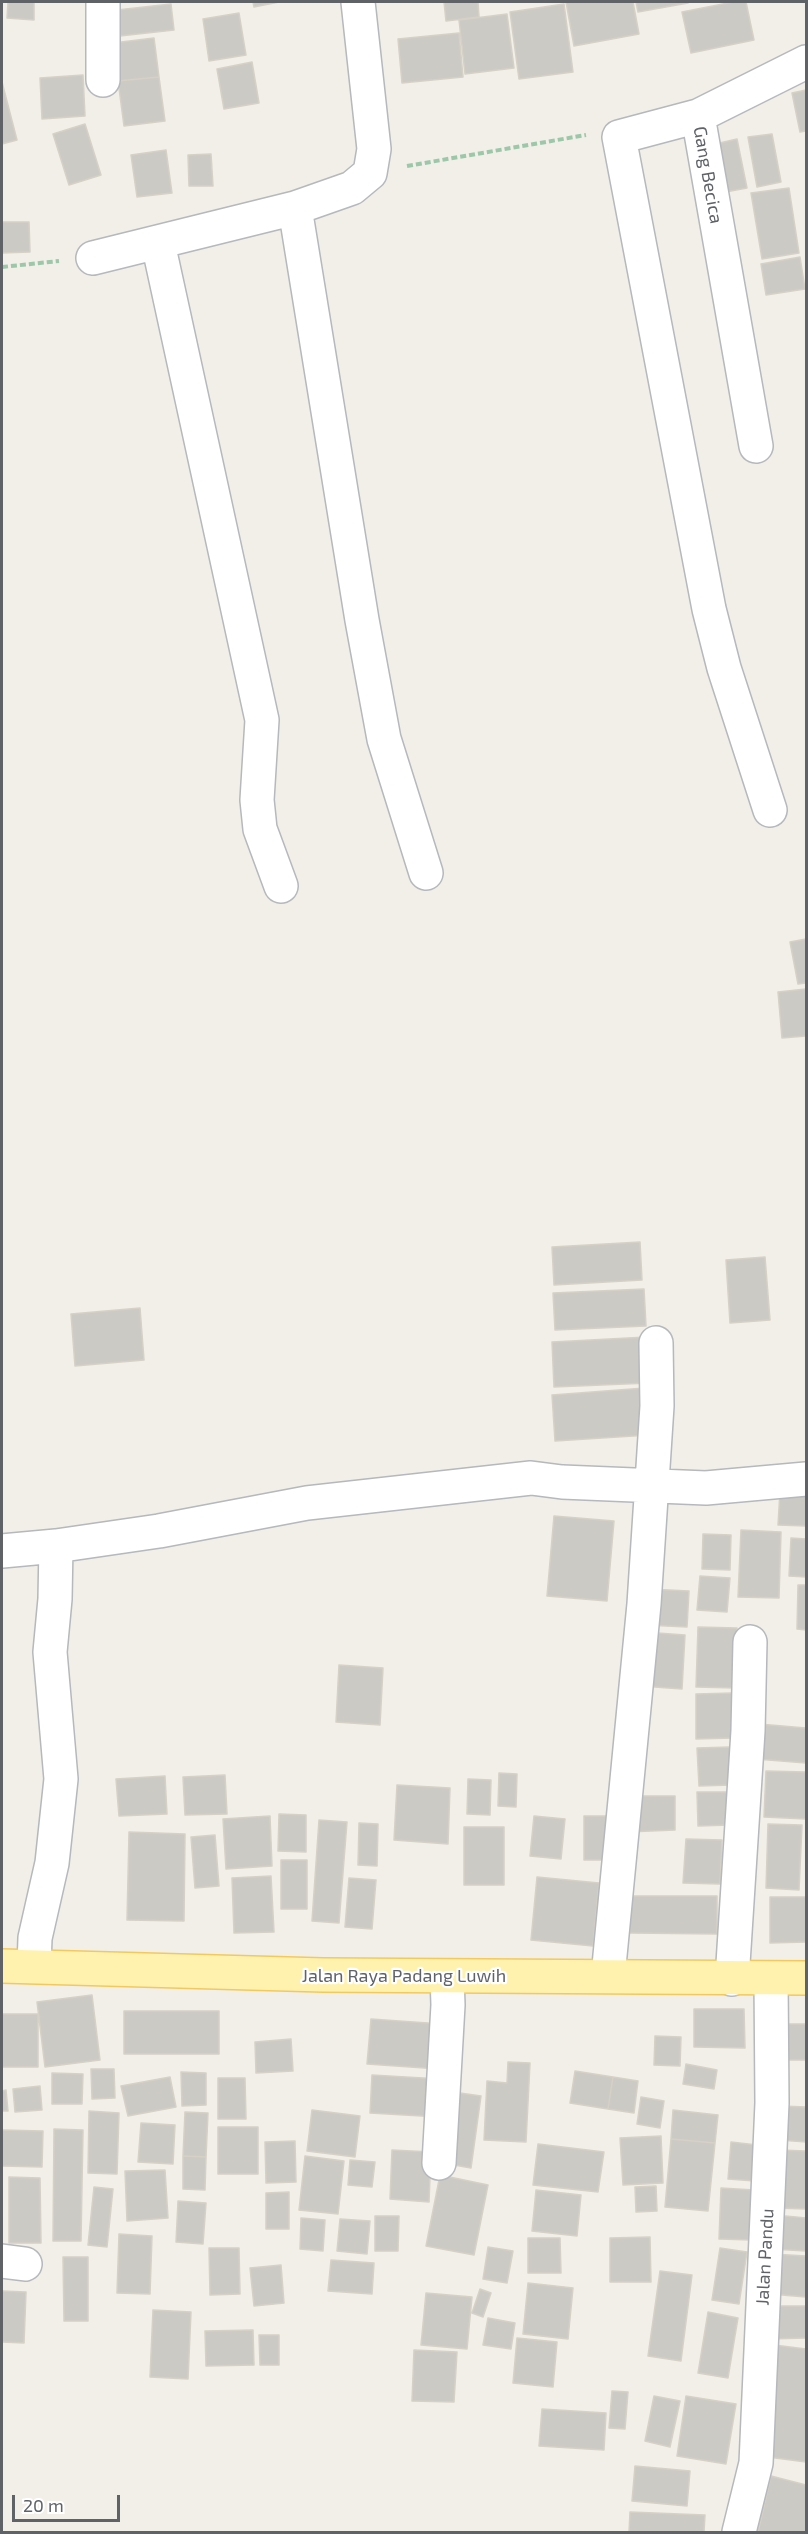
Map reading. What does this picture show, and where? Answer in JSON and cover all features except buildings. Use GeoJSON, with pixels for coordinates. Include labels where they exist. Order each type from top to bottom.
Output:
{"type":"FeatureCollection","features":[{"type":"Feature","properties":{"kind":"main road","name":"Jalan Raya Padang Luwih"},"geometry":{"type":"LineString","coordinates":[[2,1966],[175,1973],[447,1977],[807,1978]]}},
{"type":"Feature","properties":{"kind":"street"},"geometry":{"type":"LineString","coordinates":[[102,2],[103,80]]}},
{"type":"Feature","properties":{"kind":"street"},"geometry":{"type":"LineString","coordinates":[[93,258],[295,208],[352,188],[370,172],[374,149],[358,2]]}},
{"type":"Feature","properties":{"kind":"street","name":"Gang Becica"},"geometry":{"type":"LineString","coordinates":[[756,446],[698,116],[807,62]]}},
{"type":"Feature","properties":{"kind":"street"},"geometry":{"type":"LineString","coordinates":[[698,116],[619,137],[709,609],[724,668],[770,810]]}},
{"type":"Feature","properties":{"kind":"street"},"geometry":{"type":"LineString","coordinates":[[295,208],[362,620],[384,739],[426,873]]}},
{"type":"Feature","properties":{"kind":"street"},"geometry":{"type":"LineString","coordinates":[[158,243],[262,720],[256,800],[260,829],[281,886]]}},
{"type":"Feature","properties":{"kind":"street"},"geometry":{"type":"LineString","coordinates":[[609,1976],[644,1604],[657,1406],[656,1343]]}},
{"type":"Feature","properties":{"kind":"street"},"geometry":{"type":"LineString","coordinates":[[2,1551],[56,1546],[159,1531],[308,1503],[531,1479],[706,1488],[807,1479]]}},
{"type":"Feature","properties":{"kind":"street"},"geometry":{"type":"LineString","coordinates":[[34,1966],[35,1938],[52,1863],[61,1779],[50,1652],[56,1599],[56,1546]]}},
{"type":"Feature","properties":{"kind":"street"},"geometry":{"type":"LineString","coordinates":[[732,1979],[748,1731],[750,1642]]}},
{"type":"Feature","properties":{"kind":"street"},"geometry":{"type":"LineString","coordinates":[[439,2163],[448,2005],[447,1977]]}},
{"type":"Feature","properties":{"kind":"street","name":"Jalan Pandu"},"geometry":{"type":"LineString","coordinates":[[739,2532],[756,2463],[772,2103],[771,1979]]}},
{"type":"Feature","properties":{"kind":"path"},"geometry":{"type":"LineString","coordinates":[[370,172],[599,133],[619,137]]}},
{"type":"Feature","properties":{"kind":"path"},"geometry":{"type":"LineString","coordinates":[[2,267],[93,258]]}}]}
